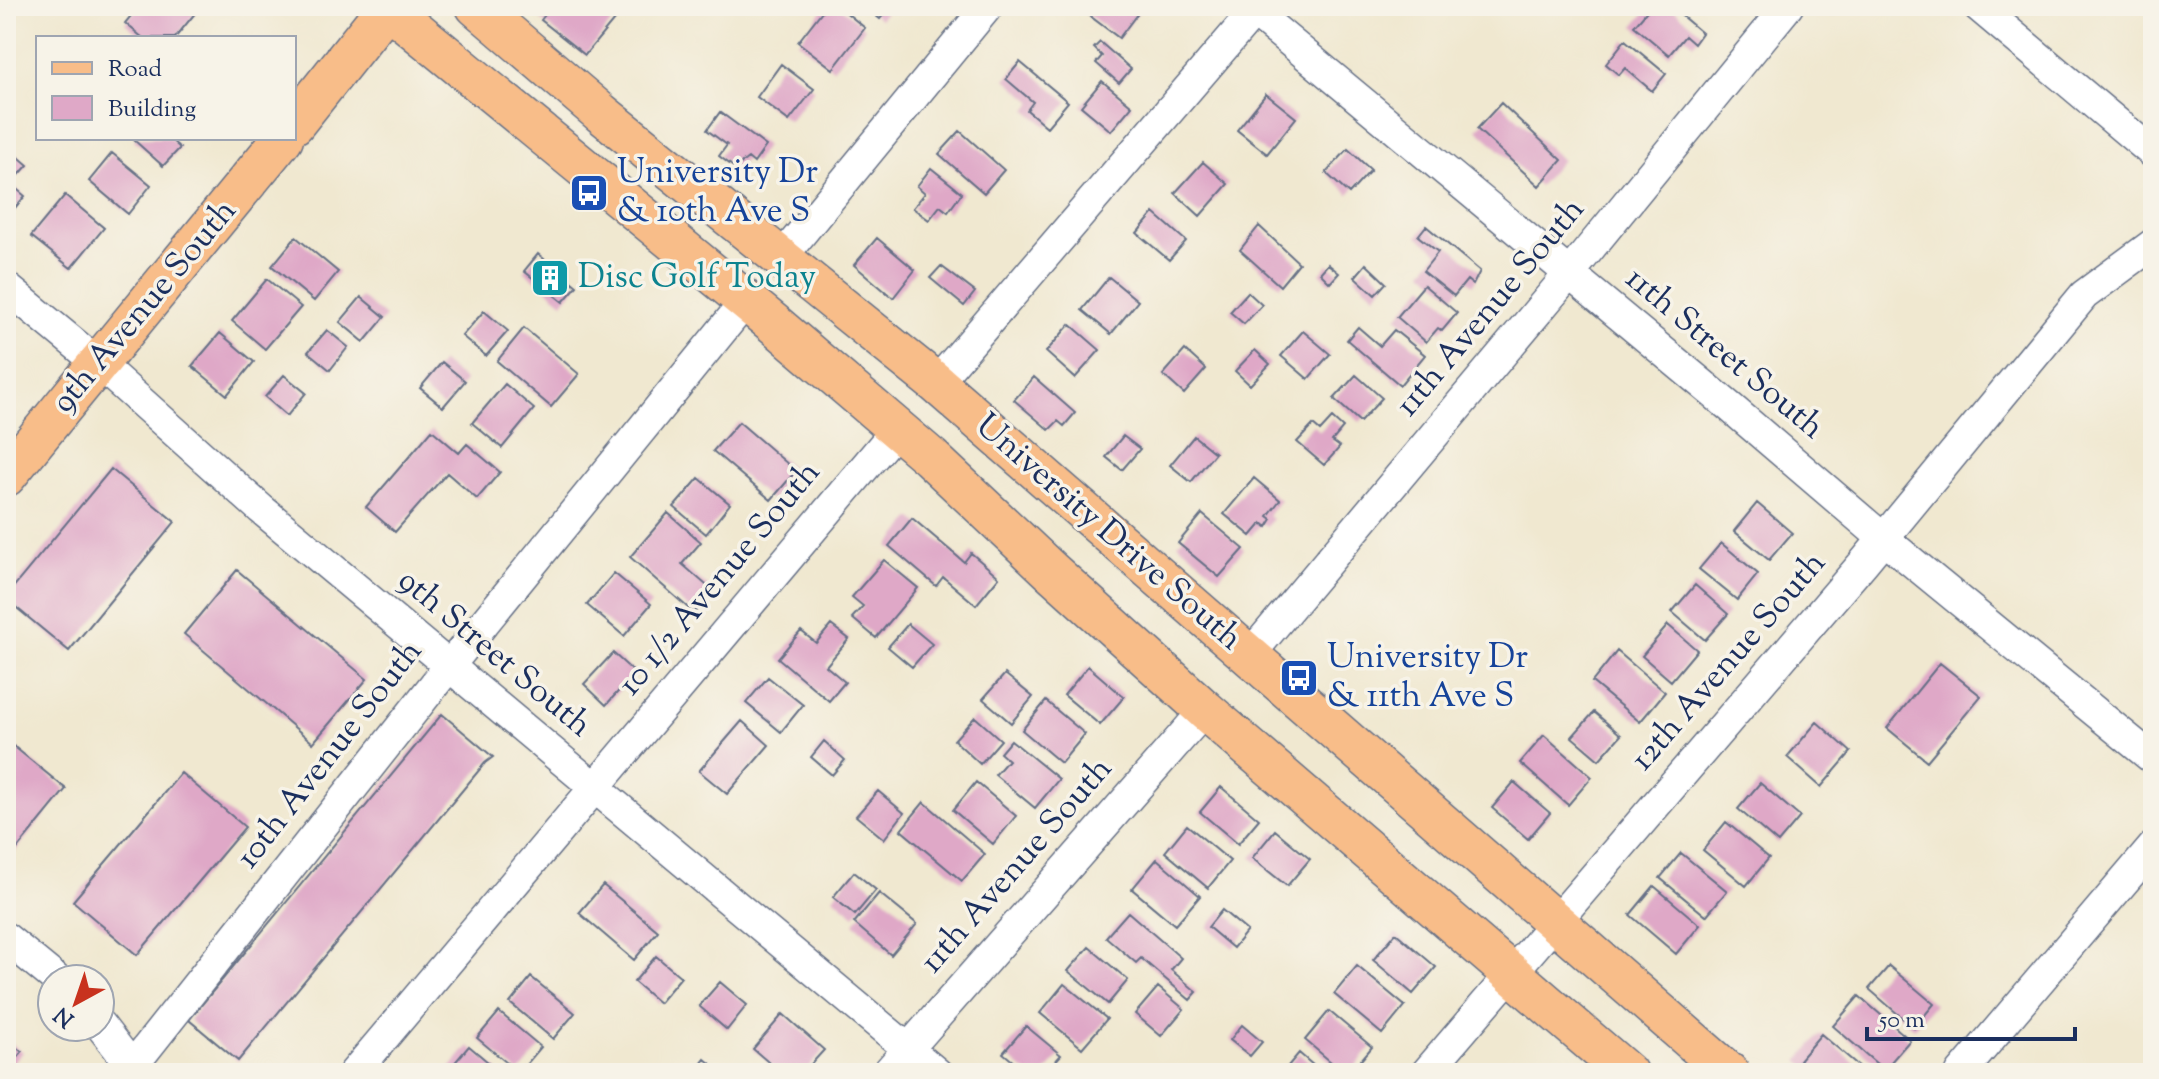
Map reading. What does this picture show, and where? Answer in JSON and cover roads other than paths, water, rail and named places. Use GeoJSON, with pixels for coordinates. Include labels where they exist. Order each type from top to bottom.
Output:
{"type":"FeatureCollection","features":[{"type":"Feature","properties":{"kind":"main road","name":"University Drive South"},"geometry":{"type":"LineString","coordinates":[[387,6],[897,429],[1205,710],[1627,1073]]}},
{"type":"Feature","properties":{"kind":"main road"},"geometry":{"type":"LineString","coordinates":[[296,121],[387,6]]}},
{"type":"Feature","properties":{"kind":"main road","name":"University Drive South"},"geometry":{"type":"LineString","coordinates":[[476,6],[601,113],[936,383],[1729,1073]]}},
{"type":"Feature","properties":{"kind":"main road","name":"9th Avenue South"},"geometry":{"type":"LineString","coordinates":[[6,476],[281,140]]}},
{"type":"Feature","properties":{"kind":"street"},"geometry":{"type":"LineString","coordinates":[[782,257],[988,6]]}},
{"type":"Feature","properties":{"kind":"street","name":"11th Avenue South"},"geometry":{"type":"LineString","coordinates":[[1249,656],[1569,274],[1788,6]]}},
{"type":"Feature","properties":{"kind":"street"},"geometry":{"type":"LineString","coordinates":[[1978,6],[2153,153]]}},
{"type":"Feature","properties":{"kind":"street"},"geometry":{"type":"LineString","coordinates":[[936,383],[1254,8]]}},
{"type":"Feature","properties":{"kind":"street","name":"11th Street South"},"geometry":{"type":"LineString","coordinates":[[1254,8],[1884,539],[2153,759]]}},
{"type":"Feature","properties":{"kind":"street","name":"12th Avenue South"},"geometry":{"type":"LineString","coordinates":[[1426,1073],[1884,539],[2084,295],[2153,244]]}},
{"type":"Feature","properties":{"kind":"street","name":"9th Street South"},"geometry":{"type":"LineString","coordinates":[[6,287],[98,363],[261,509],[937,1073]]}},
{"type":"Feature","properties":{"kind":"street","name":"10th Avenue South"},"geometry":{"type":"LineString","coordinates":[[132,1071],[449,666],[746,301]]}},
{"type":"Feature","properties":{"kind":"street","name":"10 1/2 Avenue South"},"geometry":{"type":"LineString","coordinates":[[354,1073],[897,429]]}},
{"type":"Feature","properties":{"kind":"street","name":"11th Avenue South"},"geometry":{"type":"LineString","coordinates":[[887,1073],[1205,710]]}},
{"type":"Feature","properties":{"kind":"street"},"geometry":{"type":"LineString","coordinates":[[1961,1073],[2153,847]]}},
{"type":"Feature","properties":{"kind":"street"},"geometry":{"type":"LineString","coordinates":[[6,938],[36,963]]}},
{"type":"Feature","properties":{"kind":"street"},"geometry":{"type":"LineString","coordinates":[[113,1043],[132,1071]]}},
{"type":"Feature","properties":{"kind":"place","name":"University Dr & 10th Ave S"},"geometry":{"type":"Point","coordinates":[589,193]}},
{"type":"Feature","properties":{"kind":"place","name":"Disc Golf Today"},"geometry":{"type":"Point","coordinates":[550,278]}},
{"type":"Feature","properties":{"kind":"place","name":"University Dr & 11th Ave S"},"geometry":{"type":"Point","coordinates":[1299,678]}}]}
